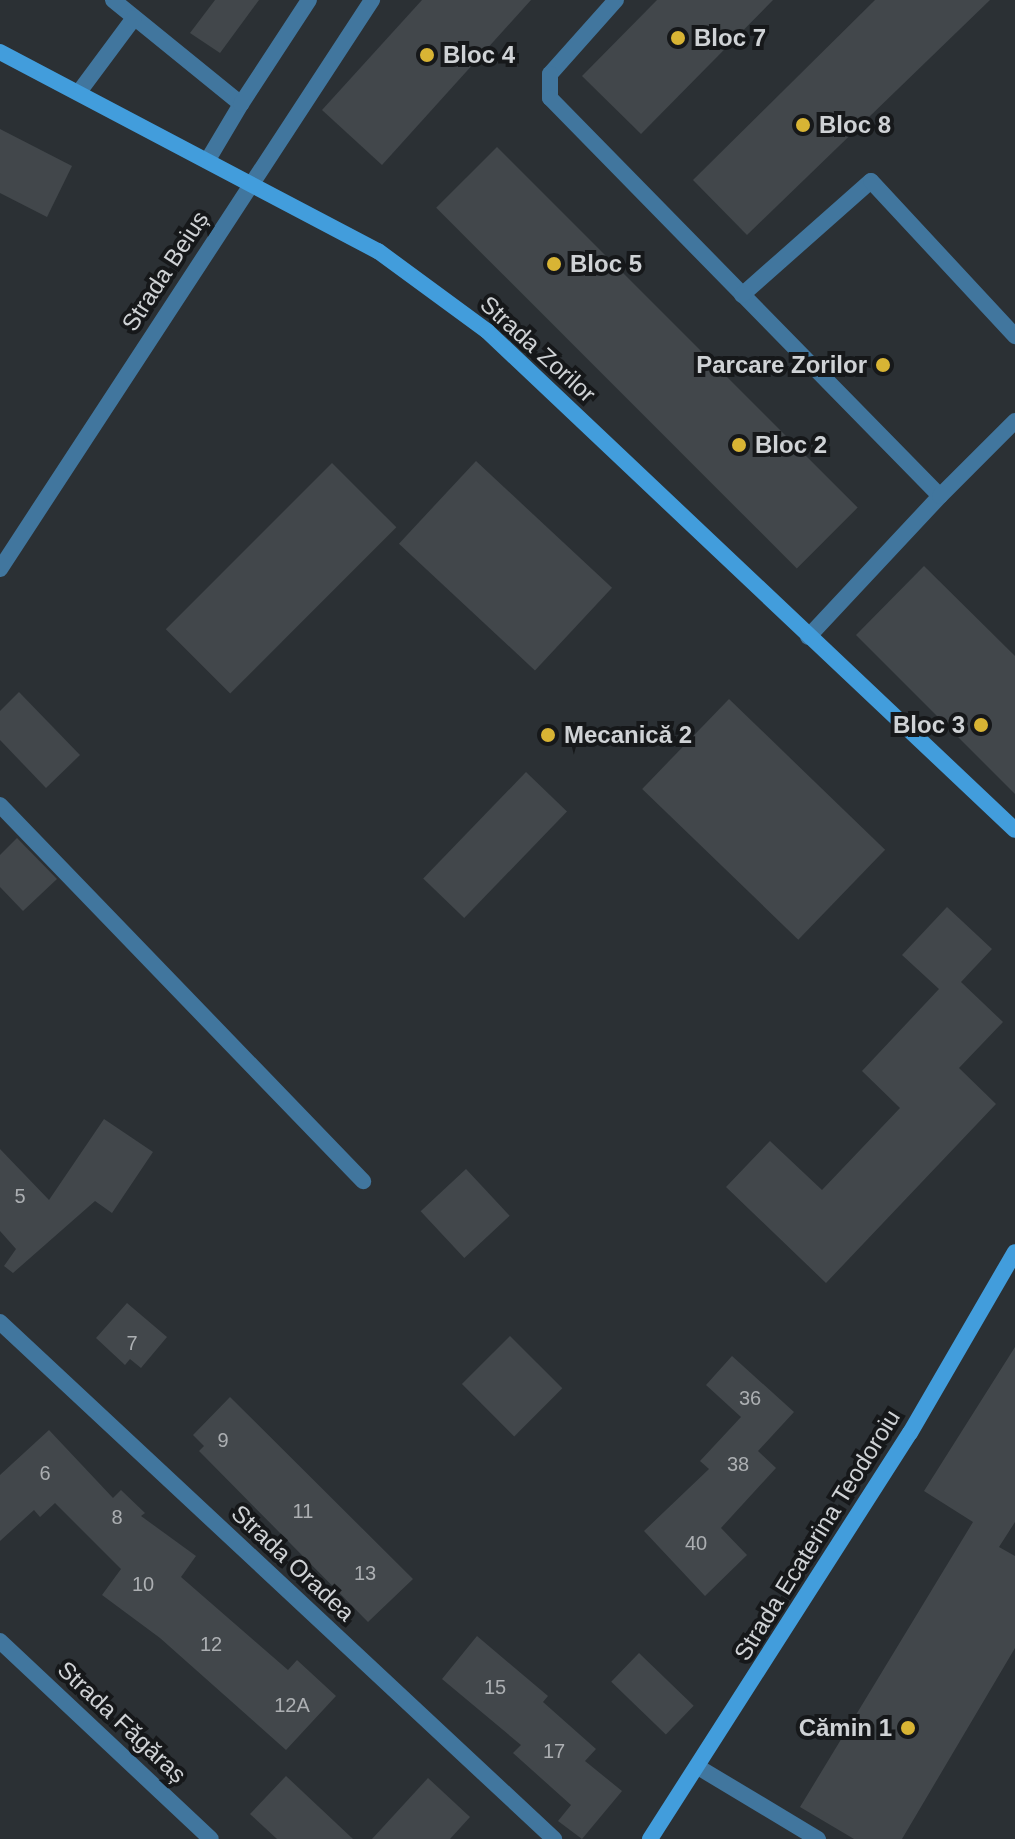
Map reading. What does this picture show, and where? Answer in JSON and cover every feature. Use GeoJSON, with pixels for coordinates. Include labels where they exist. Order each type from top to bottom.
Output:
{"type":"FeatureCollection","features":[{"type":"Feature","properties":{"kind":"street"},"geometry":{"type":"LineString","coordinates":[[113,0],[241,104]]}},
{"type":"Feature","properties":{"kind":"street"},"geometry":{"type":"LineString","coordinates":[[202,154],[241,104],[309,0]]}},
{"type":"Feature","properties":{"kind":"street","name":"Strada Beiuș"},"geometry":{"type":"LineString","coordinates":[[0,569],[372,0]]}},
{"type":"Feature","properties":{"kind":"street"},"geometry":{"type":"LineString","coordinates":[[616,0],[550,74],[550,98],[940,496]]}},
{"type":"Feature","properties":{"kind":"street"},"geometry":{"type":"LineString","coordinates":[[79,92],[134,18]]}},
{"type":"Feature","properties":{"kind":"street","name":"Strada Zorilor"},"geometry":{"type":"LineString","coordinates":[[0,52],[202,154],[378,251],[487,331],[1015,830]]}},
{"type":"Feature","properties":{"kind":"street"},"geometry":{"type":"LineString","coordinates":[[742,295],[871,181],[1015,336]]}},
{"type":"Feature","properties":{"kind":"street"},"geometry":{"type":"LineString","coordinates":[[808,637],[1015,421]]}},
{"type":"Feature","properties":{"kind":"street"},"geometry":{"type":"LineString","coordinates":[[0,805],[363,1181]]}},
{"type":"Feature","properties":{"kind":"street","name":"Strada Ecaterina Teodoroiu"},"geometry":{"type":"LineString","coordinates":[[650,1839],[910,1433],[1015,1252]]}},
{"type":"Feature","properties":{"kind":"street","name":"Strada Oradea"},"geometry":{"type":"LineString","coordinates":[[0,1322],[554,1839]]}},
{"type":"Feature","properties":{"kind":"street","name":"Strada Făgăraș"},"geometry":{"type":"LineString","coordinates":[[0,1641],[211,1839]]}},
{"type":"Feature","properties":{"kind":"street"},"geometry":{"type":"LineString","coordinates":[[698,1767],[818,1839]]}},
{"type":"Feature","properties":{"kind":"building"},"geometry":{"type":"Polygon","coordinates":[[[215,0],[259,0],[220,53],[190,33],[215,0]]]}},
{"type":"Feature","properties":{"kind":"building","name":"Bloc 4"},"geometry":{"type":"Polygon","coordinates":[[[422,0],[531,0],[382,165],[322,110],[422,0]]]}},
{"type":"Feature","properties":{"kind":"building","name":"Bloc 7"},"geometry":{"type":"Polygon","coordinates":[[[657,0],[773,0],[641,134],[582,76],[657,0]]]}},
{"type":"Feature","properties":{"kind":"building","name":"Bloc 8"},"geometry":{"type":"Polygon","coordinates":[[[875,0],[990,0],[747,235],[693,180],[875,0]]]}},
{"type":"Feature","properties":{"kind":"building"},"geometry":{"type":"Polygon","coordinates":[[[0,129],[72,166],[47,217],[0,193],[0,129]]]}},
{"type":"Feature","properties":{"kind":"building"},"geometry":{"type":"Polygon","coordinates":[[[497,147],[858,508],[797,568],[436,208],[497,147]]]}},
{"type":"Feature","properties":{"kind":"building"},"geometry":{"type":"Polygon","coordinates":[[[476,461],[612,588],[535,670],[399,544],[476,461]]]}},
{"type":"Feature","properties":{"kind":"building"},"geometry":{"type":"Polygon","coordinates":[[[332,463],[396,527],[230,694],[166,629],[332,463]]]}},
{"type":"Feature","properties":{"kind":"building","name":"Bloc 3"},"geometry":{"type":"Polygon","coordinates":[[[924,566],[1015,656],[1015,794],[856,635],[924,566]]]}},
{"type":"Feature","properties":{"kind":"building"},"geometry":{"type":"Polygon","coordinates":[[[19,692],[80,755],[46,788],[0,740],[0,711],[19,692]]]}},
{"type":"Feature","properties":{"kind":"building"},"geometry":{"type":"Polygon","coordinates":[[[729,699],[885,850],[798,940],[642,789],[729,699]]]}},
{"type":"Feature","properties":{"kind":"building"},"geometry":{"type":"Polygon","coordinates":[[[526,772],[567,812],[464,918],[423,878],[526,772]]]}},
{"type":"Feature","properties":{"kind":"building"},"geometry":{"type":"Polygon","coordinates":[[[17,838],[57,879],[23,911],[0,887],[0,855],[17,838]]]}},
{"type":"Feature","properties":{"kind":"building"},"geometry":{"type":"Polygon","coordinates":[[[947,907],[992,949],[961,982],[1003,1022],[959,1068],[996,1104],[826,1283],[726,1187],[770,1141],[822,1190],[900,1108],[862,1071],[939,989],[902,955],[947,907]]]}},
{"type":"Feature","properties":{"kind":"building"},"geometry":{"type":"Polygon","coordinates":[[[104,1119],[153,1152],[112,1213],[95,1201],[13,1273],[4,1266],[16,1249],[0,1231],[0,1149],[49,1200],[104,1119]]]}},
{"type":"Feature","properties":{"kind":"building"},"geometry":{"type":"Polygon","coordinates":[[[466,1169],[510,1216],[464,1258],[421,1211],[466,1169]]]}},
{"type":"Feature","properties":{"kind":"building"},"geometry":{"type":"Polygon","coordinates":[[[127,1303],[167,1337],[141,1368],[130,1359],[125,1365],[96,1338],[127,1303]]]}},
{"type":"Feature","properties":{"kind":"building"},"geometry":{"type":"Polygon","coordinates":[[[510,1336],[562,1388],[514,1436],[462,1384],[510,1336]]]}},
{"type":"Feature","properties":{"kind":"building","name":"Cămin 1"},"geometry":{"type":"Polygon","coordinates":[[[1015,1347],[1015,1522],[999,1547],[1015,1556],[1015,1648],[902,1839],[854,1839],[800,1807],[973,1522],[924,1491],[1015,1347]]]}},
{"type":"Feature","properties":{"kind":"building"},"geometry":{"type":"Polygon","coordinates":[[[732,1356],[794,1412],[758,1451],[776,1468],[721,1528],[747,1555],[705,1596],[644,1531],[709,1469],[700,1461],[741,1417],[706,1385],[732,1356]]]}},
{"type":"Feature","properties":{"kind":"building"},"geometry":{"type":"Polygon","coordinates":[[[230,1397],[413,1579],[368,1622],[199,1451],[204,1446],[193,1435],[230,1397]]]}},
{"type":"Feature","properties":{"kind":"building"},"geometry":{"type":"Polygon","coordinates":[[[49,1430],[113,1498],[121,1490],[145,1513],[141,1516],[196,1556],[181,1577],[288,1670],[297,1660],[336,1696],[286,1750],[160,1638],[102,1595],[121,1569],[55,1503],[40,1517],[34,1510],[0,1541],[0,1475],[49,1430]]]}},
{"type":"Feature","properties":{"kind":"building"},"geometry":{"type":"Polygon","coordinates":[[[477,1636],[548,1696],[543,1702],[596,1749],[585,1761],[622,1791],[582,1839],[558,1821],[571,1805],[513,1753],[521,1745],[442,1679],[477,1636]]]}},
{"type":"Feature","properties":{"kind":"building"},"geometry":{"type":"Polygon","coordinates":[[[639,1653],[694,1706],[666,1735],[611,1682],[639,1653]]]}},
{"type":"Feature","properties":{"kind":"building"},"geometry":{"type":"Polygon","coordinates":[[[286,1776],[353,1839],[277,1839],[250,1814],[286,1776]]]}},
{"type":"Feature","properties":{"kind":"building"},"geometry":{"type":"Polygon","coordinates":[[[428,1778],[470,1817],[450,1839],[372,1839],[428,1778]]]}},
{"type":"Feature","properties":{"kind":"place","name":"Bloc 7"},"geometry":{"type":"Point","coordinates":[678,38]}},
{"type":"Feature","properties":{"kind":"place","name":"Bloc 4"},"geometry":{"type":"Point","coordinates":[427,55]}},
{"type":"Feature","properties":{"kind":"place","name":"Bloc 8"},"geometry":{"type":"Point","coordinates":[803,125]}},
{"type":"Feature","properties":{"kind":"place","name":"Bloc 5"},"geometry":{"type":"Point","coordinates":[554,264]}},
{"type":"Feature","properties":{"kind":"place","name":"Parcare Zorilor"},"geometry":{"type":"Point","coordinates":[883,365]}},
{"type":"Feature","properties":{"kind":"place","name":"Bloc 2"},"geometry":{"type":"Point","coordinates":[739,445]}},
{"type":"Feature","properties":{"kind":"place","name":"Bloc 3"},"geometry":{"type":"Point","coordinates":[981,725]}},
{"type":"Feature","properties":{"kind":"place","name":"Mecanică 2"},"geometry":{"type":"Point","coordinates":[548,735]}},
{"type":"Feature","properties":{"kind":"place","name":"Cămin 1"},"geometry":{"type":"Point","coordinates":[908,1728]}}]}
